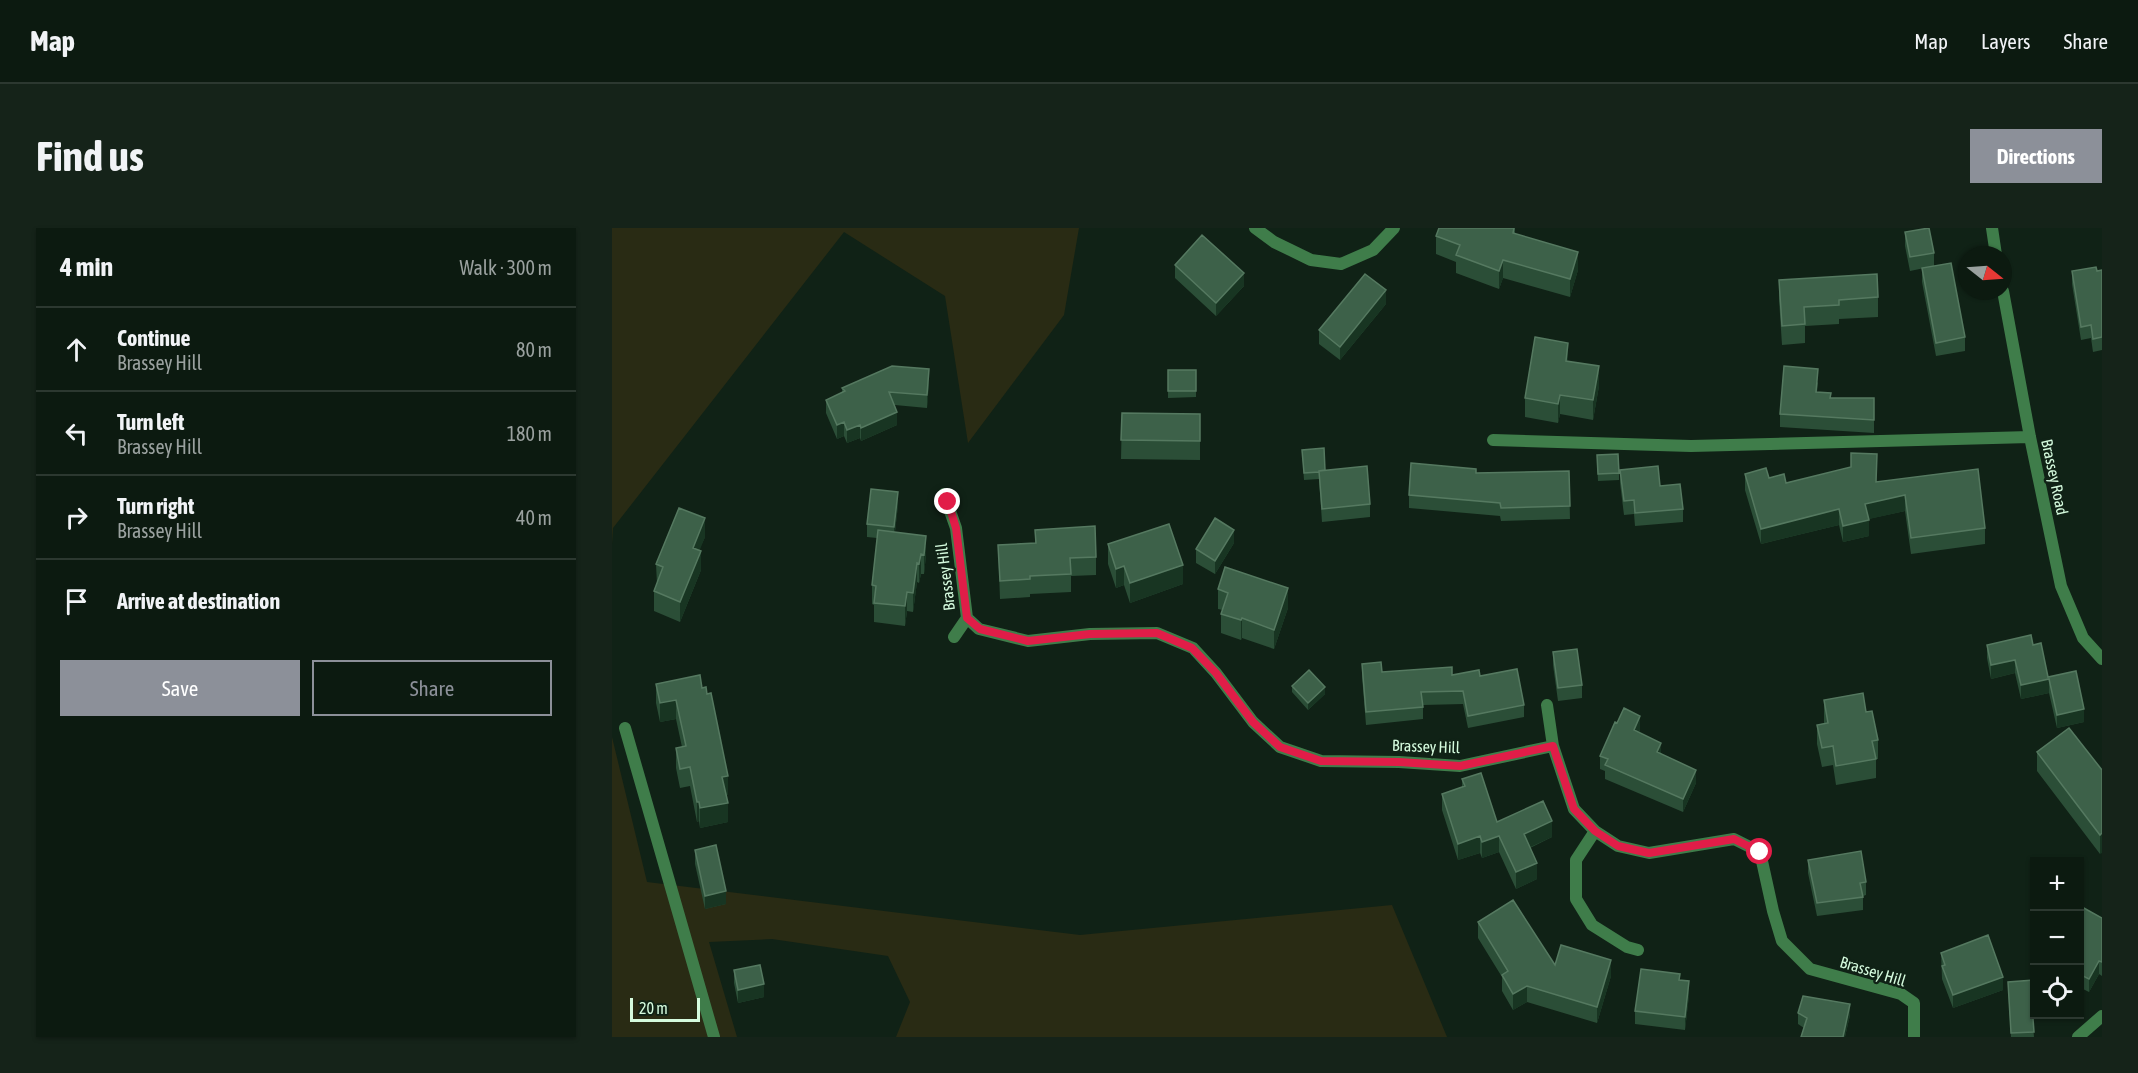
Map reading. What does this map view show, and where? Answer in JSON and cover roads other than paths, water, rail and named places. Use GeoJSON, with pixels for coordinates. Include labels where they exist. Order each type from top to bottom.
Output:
{"type":"FeatureCollection","features":[{"type":"Feature","properties":{"kind":"street"},"geometry":{"type":"LineString","coordinates":[[1254,228],[1274,242],[1311,260],[1341,264],[1373,250],[1394,228]]}},
{"type":"Feature","properties":{"kind":"street"},"geometry":{"type":"LineString","coordinates":[[1992,228],[1995,246]]}},
{"type":"Feature","properties":{"kind":"street","name":"Brassey Road"},"geometry":{"type":"LineString","coordinates":[[2005,300],[2061,586],[2083,638],[2102,659]]}},
{"type":"Feature","properties":{"kind":"street"},"geometry":{"type":"LineString","coordinates":[[1492,440],[1691,446],[2030,437]]}},
{"type":"Feature","properties":{"kind":"street","name":"Brassey Hill"},"geometry":{"type":"LineString","coordinates":[[944,494],[956,528],[967,618],[980,629],[1028,641],[1090,634],[1157,633],[1192,648],[1216,673],[1253,722],[1280,747],[1321,761],[1399,762],[1460,766],[1553,746],[1574,809],[1595,831],[1618,846],[1649,853],[1734,839],[1760,852],[1782,941],[1810,969],[1901,994],[1914,1003],[1916,1020],[1914,1037]]}},
{"type":"Feature","properties":{"kind":"street"},"geometry":{"type":"LineString","coordinates":[[954,637],[967,618]]}},
{"type":"Feature","properties":{"kind":"street"},"geometry":{"type":"LineString","coordinates":[[1547,705],[1553,746]]}},
{"type":"Feature","properties":{"kind":"street"},"geometry":{"type":"LineString","coordinates":[[625,728],[714,1037]]}},
{"type":"Feature","properties":{"kind":"street"},"geometry":{"type":"LineString","coordinates":[[1595,831],[1576,860],[1576,899],[1592,925],[1627,947],[1638,950]]}},
{"type":"Feature","properties":{"kind":"street"},"geometry":{"type":"LineString","coordinates":[[2078,1037],[2102,1016]]}}]}
